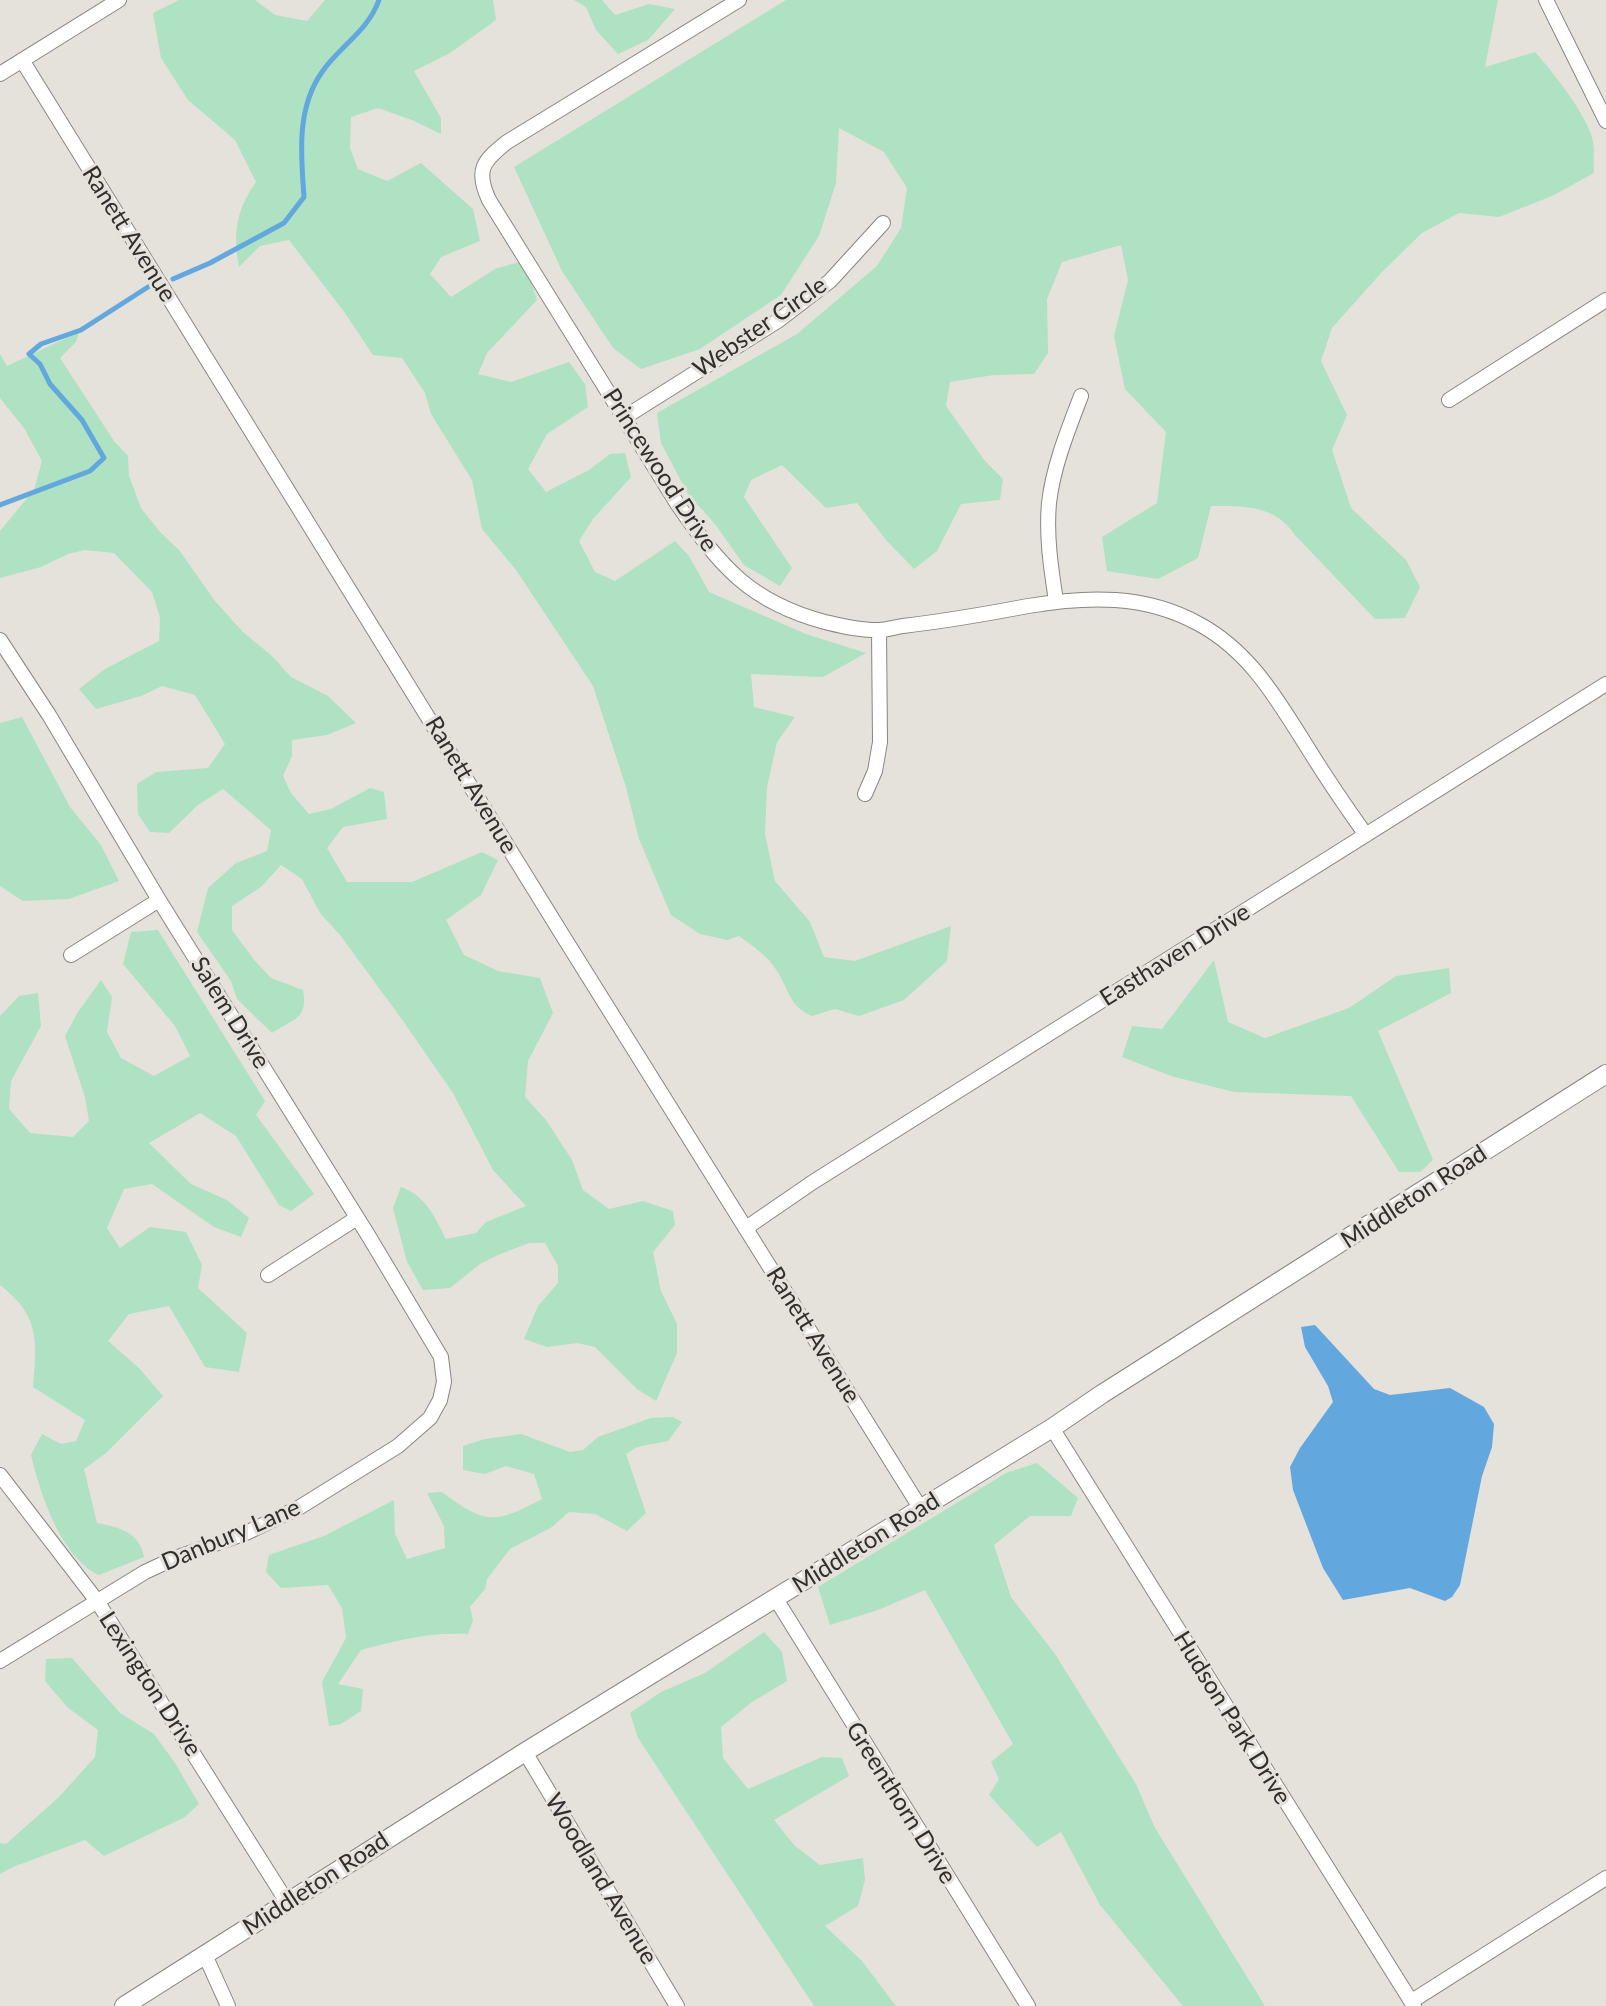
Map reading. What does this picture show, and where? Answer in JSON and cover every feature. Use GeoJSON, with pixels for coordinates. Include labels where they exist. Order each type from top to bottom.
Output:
{"type":"FeatureCollection","features":[{"type":"Feature","properties":{"kind":"street"},"geometry":{"type":"LineString","coordinates":[[0,74],[119,0]]}},
{"type":"Feature","properties":{"kind":"street"},"geometry":{"type":"LineString","coordinates":[[1546,0],[1606,121]]}},
{"type":"Feature","properties":{"kind":"street","name":"Princewood Drive"},"geometry":{"type":"LineString","coordinates":[[732,4],[507,142],[491,155],[481,170],[482,185],[489,200],[709,550],[751,589],[795,614],[838,625],[879,630],[1080,598],[1123,599],[1169,610],[1224,640],[1250,662],[1267,683],[1366,835]]}},
{"type":"Feature","properties":{"kind":"street","name":"Ranett Avenue"},"geometry":{"type":"LineString","coordinates":[[22,60],[921,1509]]}},
{"type":"Feature","properties":{"kind":"street","name":"Webster Circle"},"geometry":{"type":"LineString","coordinates":[[625,417],[779,320],[830,281],[883,223]]}},
{"type":"Feature","properties":{"kind":"street"},"geometry":{"type":"LineString","coordinates":[[1449,400],[1606,300]]}},
{"type":"Feature","properties":{"kind":"street"},"geometry":{"type":"LineString","coordinates":[[1056,601],[1049,554],[1049,499],[1064,442],[1081,396]]}},
{"type":"Feature","properties":{"kind":"street"},"geometry":{"type":"LineString","coordinates":[[865,794],[875,771],[880,742],[879,630]]}},
{"type":"Feature","properties":{"kind":"street","name":"Salem Drive"},"geometry":{"type":"LineString","coordinates":[[0,640],[49,715],[159,900],[441,1357],[442,1391]]}},
{"type":"Feature","properties":{"kind":"street","name":"Easthaven Drive"},"geometry":{"type":"LineString","coordinates":[[746,1228],[813,1182],[1606,684]]}},
{"type":"Feature","properties":{"kind":"street"},"geometry":{"type":"LineString","coordinates":[[71,955],[159,900]]}},
{"type":"Feature","properties":{"kind":"street","name":"Middleton Road"},"geometry":{"type":"LineString","coordinates":[[124,2006],[525,1752],[1052,1428],[1606,1074]]}},
{"type":"Feature","properties":{"kind":"street"},"geometry":{"type":"LineString","coordinates":[[268,1275],[357,1218]]}},
{"type":"Feature","properties":{"kind":"street","name":"Danbury Lane"},"geometry":{"type":"LineString","coordinates":[[0,1661],[117,1587],[175,1558],[246,1533],[300,1507],[420,1429],[430,1418],[442,1391]]}},
{"type":"Feature","properties":{"kind":"street","name":"Hudson Park Drive"},"geometry":{"type":"LineString","coordinates":[[1052,1428],[1413,2003]]}},
{"type":"Feature","properties":{"kind":"street","name":"Lexington Drive"},"geometry":{"type":"LineString","coordinates":[[0,1475],[97,1601],[287,1902]]}},
{"type":"Feature","properties":{"kind":"street","name":"Greenthorn Drive"},"geometry":{"type":"LineString","coordinates":[[776,1599],[1028,2006]]}},
{"type":"Feature","properties":{"kind":"street","name":"Woodland Avenue"},"geometry":{"type":"LineString","coordinates":[[525,1752],[677,2006]]}},
{"type":"Feature","properties":{"kind":"street"},"geometry":{"type":"LineString","coordinates":[[1413,2003],[1606,1878]]}},
{"type":"Feature","properties":{"kind":"street"},"geometry":{"type":"LineString","coordinates":[[205,1955],[228,2006]]}},
{"type":"Feature","properties":{"kind":"green space"},"geometry":{"type":"Polygon","coordinates":[[[179,0],[255,0],[275,15],[307,21],[325,0],[493,0],[496,20],[450,53],[414,71],[441,118],[441,134],[378,108],[351,117],[350,148],[358,169],[387,181],[421,163],[473,209],[480,241],[441,257],[430,274],[451,297],[495,269],[519,262],[530,279],[537,300],[487,353],[478,374],[511,382],[569,362],[585,384],[588,407],[547,434],[528,469],[546,492],[589,470],[610,454],[625,453],[631,477],[593,519],[579,541],[595,572],[615,581],[675,541],[689,556],[709,592],[806,634],[866,653],[823,677],[751,674],[754,707],[795,717],[777,742],[767,787],[765,834],[775,881],[810,922],[824,957],[855,961],[951,926],[947,961],[904,1000],[859,1016],[835,1009],[812,1016],[794,1002],[769,961],[739,936],[727,940],[700,934],[671,915],[639,839],[626,787],[593,686],[516,570],[482,529],[472,480],[431,414],[425,393],[402,358],[373,355],[289,240],[260,246],[239,267],[236,243],[240,212],[256,182],[235,140],[188,100],[161,58],[153,13],[179,0]]]}},
{"type":"Feature","properties":{"kind":"green space"},"geometry":{"type":"Polygon","coordinates":[[[574,0],[602,0],[615,15],[649,4],[675,9],[648,40],[618,54],[596,30],[586,7],[574,0]]]}},
{"type":"Feature","properties":{"kind":"green space"},"geometry":{"type":"Polygon","coordinates":[[[786,0],[1498,0],[1485,67],[1535,52],[1585,120],[1593,142],[1594,173],[1552,196],[1499,217],[1459,213],[1422,233],[1332,328],[1321,361],[1347,415],[1332,450],[1351,508],[1406,560],[1420,587],[1405,618],[1375,619],[1287,525],[1268,513],[1247,507],[1211,506],[1198,558],[1158,579],[1107,571],[1102,537],[1157,503],[1166,432],[1125,389],[1114,336],[1128,280],[1121,245],[1062,262],[1047,299],[1048,353],[1034,374],[994,375],[950,382],[946,406],[985,461],[1003,479],[1000,500],[961,504],[937,551],[914,569],[857,503],[826,508],[782,465],[751,480],[744,497],[792,568],[780,586],[744,565],[715,524],[688,494],[661,443],[657,413],[797,334],[877,266],[901,228],[907,188],[884,152],[839,128],[836,183],[819,236],[781,295],[700,349],[641,369],[613,348],[562,271],[514,167],[786,0]]]}},
{"type":"Feature","properties":{"kind":"green space"},"geometry":{"type":"Polygon","coordinates":[[[79,332],[76,342],[60,358],[114,441],[128,456],[129,476],[141,508],[179,550],[215,601],[243,632],[291,677],[328,696],[356,723],[327,735],[292,740],[292,756],[283,776],[291,793],[309,814],[331,809],[370,788],[384,792],[387,819],[343,827],[327,848],[347,882],[412,882],[482,852],[498,860],[481,895],[446,920],[464,955],[498,971],[540,978],[553,1013],[528,1061],[525,1097],[546,1120],[572,1160],[583,1190],[609,1209],[643,1201],[673,1211],[675,1225],[653,1252],[661,1291],[677,1324],[677,1353],[656,1401],[637,1389],[595,1347],[577,1343],[547,1347],[524,1339],[538,1306],[558,1283],[558,1266],[545,1243],[529,1243],[498,1255],[480,1264],[450,1288],[423,1290],[407,1262],[393,1208],[401,1187],[423,1201],[446,1239],[476,1233],[486,1222],[526,1206],[493,1170],[453,1093],[340,935],[320,913],[302,879],[281,865],[261,887],[232,906],[232,930],[271,978],[303,990],[304,1007],[298,1017],[272,1033],[237,999],[231,981],[197,932],[208,888],[236,863],[267,851],[271,830],[223,789],[198,805],[169,833],[150,832],[138,814],[137,784],[156,772],[208,768],[225,744],[195,695],[162,686],[141,696],[96,709],[79,689],[105,669],[159,641],[160,617],[152,592],[114,553],[85,550],[0,578],[0,531],[34,490],[42,461],[24,428],[0,398],[0,354],[7,366],[79,332]]]}},
{"type":"Feature","properties":{"kind":"green space"},"geometry":{"type":"Polygon","coordinates":[[[22,717],[70,807],[101,845],[119,881],[69,899],[23,901],[0,886],[0,723],[22,717]]]}},
{"type":"Feature","properties":{"kind":"green space"},"geometry":{"type":"Polygon","coordinates":[[[158,930],[265,1101],[256,1115],[314,1194],[291,1211],[279,1205],[236,1136],[200,1113],[149,1143],[191,1184],[227,1200],[249,1218],[241,1237],[214,1227],[152,1184],[124,1189],[107,1228],[120,1248],[150,1227],[186,1232],[202,1265],[198,1288],[247,1333],[239,1372],[205,1367],[169,1306],[129,1314],[108,1341],[139,1368],[163,1396],[106,1453],[84,1469],[97,1523],[133,1536],[144,1557],[99,1575],[86,1567],[63,1540],[46,1505],[31,1455],[42,1434],[61,1444],[76,1441],[85,1420],[33,1387],[33,1330],[23,1308],[0,1285],[0,1016],[19,996],[38,993],[41,1026],[11,1081],[9,1109],[30,1133],[73,1137],[89,1121],[85,1097],[65,1036],[101,980],[112,997],[107,1032],[121,1058],[154,1076],[190,1056],[175,1026],[123,964],[131,932],[158,930]]]}},
{"type":"Feature","properties":{"kind":"green space"},"geometry":{"type":"Polygon","coordinates":[[[1214,960],[1228,1022],[1265,1038],[1349,1008],[1396,976],[1449,968],[1451,993],[1378,1031],[1433,1160],[1420,1172],[1399,1172],[1351,1096],[1234,1092],[1171,1076],[1122,1057],[1132,1026],[1162,1029],[1214,960]]]}},
{"type":"Feature","properties":{"kind":"green space"},"geometry":{"type":"Polygon","coordinates":[[[673,1417],[682,1422],[668,1441],[637,1447],[626,1454],[646,1513],[627,1531],[595,1514],[569,1512],[552,1527],[510,1549],[470,1607],[473,1620],[468,1634],[427,1636],[361,1650],[338,1684],[363,1689],[361,1711],[341,1724],[329,1726],[322,1682],[346,1638],[342,1608],[328,1585],[281,1588],[266,1572],[269,1555],[324,1536],[394,1500],[395,1534],[407,1559],[445,1548],[444,1526],[427,1493],[442,1492],[470,1511],[491,1517],[513,1513],[542,1499],[534,1474],[506,1466],[485,1474],[463,1470],[463,1446],[521,1434],[570,1452],[583,1450],[598,1437],[651,1418],[673,1417]]]}},
{"type":"Feature","properties":{"kind":"green space"},"geometry":{"type":"Polygon","coordinates":[[[1037,1463],[1078,1498],[1071,1516],[1030,1516],[994,1545],[1011,1597],[1055,1654],[1136,1784],[1155,1828],[1265,2006],[1183,2006],[1100,1905],[1061,1832],[1037,1847],[989,1795],[999,1779],[991,1762],[1013,1744],[925,1590],[878,1610],[830,1625],[818,1587],[1006,1473],[1037,1463]]]}},
{"type":"Feature","properties":{"kind":"green space"},"geometry":{"type":"Polygon","coordinates":[[[764,1632],[782,1652],[787,1681],[752,1702],[721,1727],[723,1758],[748,1789],[822,1757],[842,1758],[849,1776],[774,1820],[795,1846],[820,1865],[863,1858],[865,1880],[858,1906],[825,1926],[862,1961],[896,2006],[814,2006],[638,1738],[630,1713],[661,1692],[705,1673],[764,1632]]]}},
{"type":"Feature","properties":{"kind":"green space"},"geometry":{"type":"Polygon","coordinates":[[[72,1658],[120,1713],[154,1734],[199,1804],[185,1817],[104,1856],[85,1840],[0,1874],[0,1843],[6,1844],[59,1797],[95,1757],[98,1730],[67,1707],[45,1681],[46,1659],[72,1658]]]}},
{"type":"Feature","properties":{"kind":"water"},"geometry":{"type":"Polygon","coordinates":[[[1315,1325],[1374,1389],[1390,1395],[1450,1388],[1484,1407],[1494,1424],[1492,1447],[1482,1476],[1460,1585],[1445,1601],[1410,1588],[1343,1600],[1323,1568],[1293,1490],[1290,1467],[1333,1402],[1328,1386],[1305,1347],[1301,1327],[1315,1325]]]}},
{"type":"Feature","properties":{"kind":"waterway"},"geometry":{"type":"LineString","coordinates":[[173,279],[284,223],[304,197],[302,133],[308,101],[322,72],[361,30],[379,0]]}},
{"type":"Feature","properties":{"kind":"waterway"},"geometry":{"type":"LineString","coordinates":[[0,505],[90,471],[104,458],[82,420],[50,384],[40,364],[29,354],[41,344],[81,330],[148,287]]}}]}
